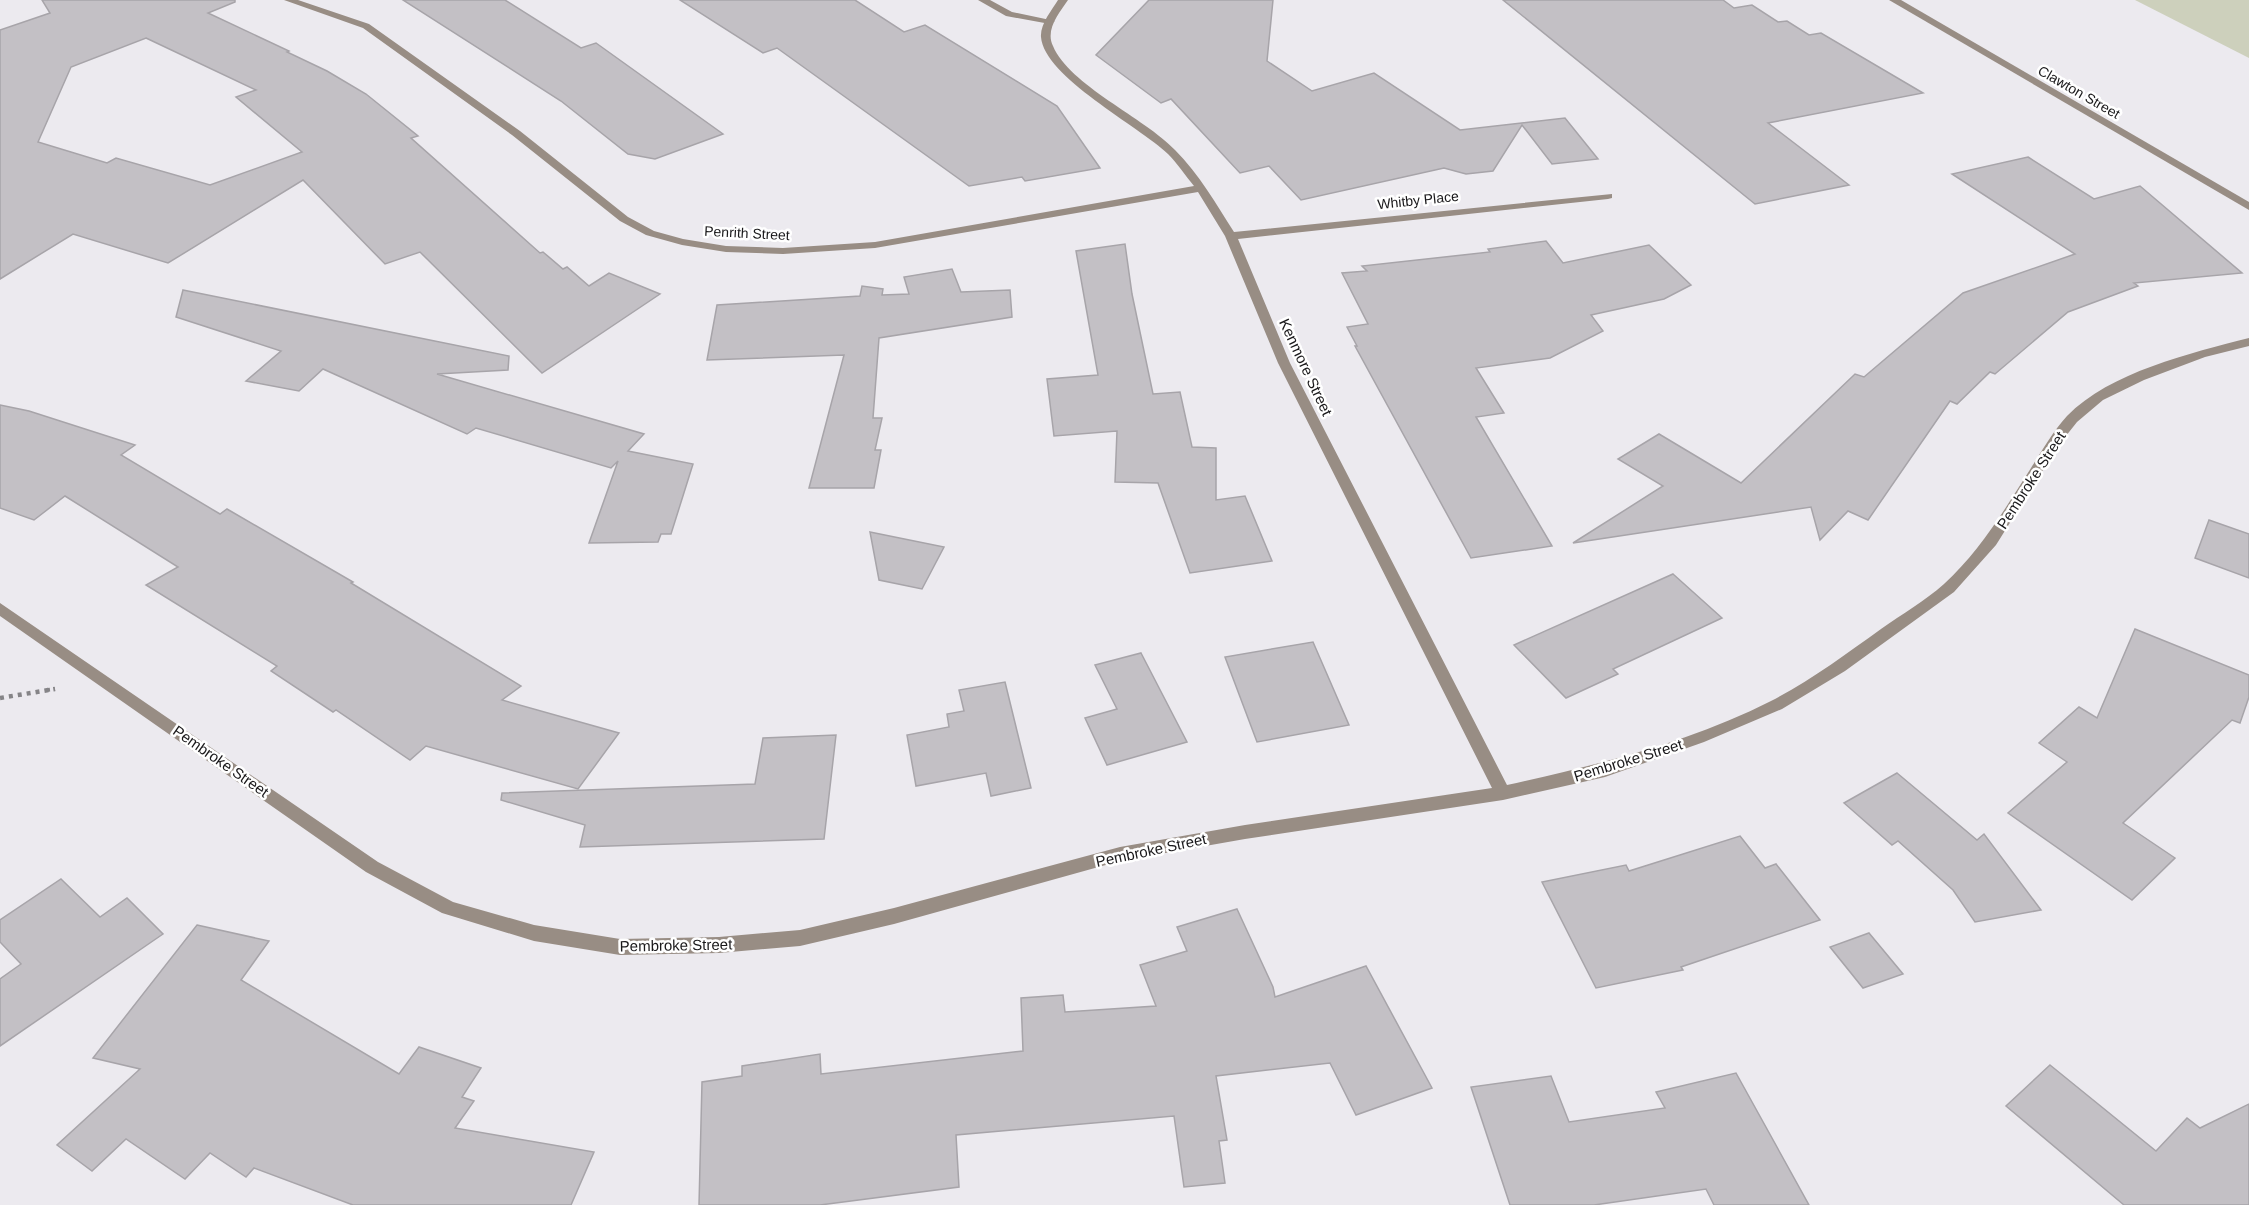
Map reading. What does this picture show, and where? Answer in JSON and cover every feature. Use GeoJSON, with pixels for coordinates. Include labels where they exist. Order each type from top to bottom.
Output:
{"type":"FeatureCollection","features":[{"type":"Feature","properties":{"kind":"street","name":"Penrith Street"},"geometry":{"type":"LineString","coordinates":[[289,0],[366,26],[516,133],[624,219],[650,233],[682,242],[726,249],[783,251],[875,245],[1201,188]]}},
{"type":"Feature","properties":{"kind":"street"},"geometry":{"type":"LineString","coordinates":[[983,0],[1009,14],[1050,21],[1063,0]]}},
{"type":"Feature","properties":{"kind":"street","name":"Clawton Street"},"geometry":{"type":"LineString","coordinates":[[1894,0],[2249,207]]}},
{"type":"Feature","properties":{"kind":"street","name":"Kenmore Street"},"geometry":{"type":"LineString","coordinates":[[1050,21],[1045,35],[1048,47],[1067,73],[1171,151],[1201,188],[1231,236],[1284,363],[1503,793]]}},
{"type":"Feature","properties":{"kind":"street","name":"Whitby Place"},"geometry":{"type":"LineString","coordinates":[[1231,236],[1608,196]]}},
{"type":"Feature","properties":{"kind":"street","name":"Pembroke Street"},"geometry":{"type":"LineString","coordinates":[[0,608],[372,867],[448,908],[534,933],[620,947],[719,945],[800,938],[894,916],[1120,854],[1245,832],[1503,793],[1605,770],[1698,738],[1785,700],[1867,648],[1949,588],[1991,542],[2053,444],[2072,419],[2098,396],[2139,377],[2201,354],[2249,342]]}},
{"type":"Feature","properties":{"kind":"green space"},"geometry":{"type":"Polygon","coordinates":[[[2135,0],[2249,0],[2249,58],[2135,0]]]}},
{"type":"Feature","properties":{"kind":"building"},"geometry":{"type":"Polygon","coordinates":[[[42,0],[235,0],[235,2],[208,13],[289,51],[287,52],[327,71],[366,94],[418,136],[411,138],[540,253],[543,252],[563,269],[567,267],[589,286],[609,273],[660,294],[542,373],[420,252],[385,264],[303,180],[168,263],[73,234],[0,279],[0,30],[50,13],[42,0]],[[146,38],[71,67],[38,142],[107,163],[116,158],[210,185],[302,152],[236,97],[256,90],[146,38]]]}},
{"type":"Feature","properties":{"kind":"building"},"geometry":{"type":"Polygon","coordinates":[[[403,0],[505,0],[581,48],[596,43],[723,134],[655,159],[628,154],[561,101],[403,0]]]}},
{"type":"Feature","properties":{"kind":"building"},"geometry":{"type":"Polygon","coordinates":[[[680,0],[855,0],[904,32],[925,25],[1057,106],[1100,168],[1025,181],[1022,177],[969,186],[777,48],[763,53],[680,0]]]}},
{"type":"Feature","properties":{"kind":"building"},"geometry":{"type":"Polygon","coordinates":[[[1149,0],[1273,0],[1267,61],[1312,91],[1374,73],[1460,130],[1565,118],[1598,159],[1552,164],[1522,125],[1493,171],[1466,174],[1444,168],[1301,200],[1269,166],[1240,173],[1171,99],[1161,103],[1096,55],[1149,0]]]}},
{"type":"Feature","properties":{"kind":"building"},"geometry":{"type":"Polygon","coordinates":[[[1503,0],[1723,0],[1734,8],[1752,5],[1778,22],[1787,21],[1809,35],[1821,33],[1923,93],[1768,123],[1849,185],[1755,204],[1503,0]]]}},
{"type":"Feature","properties":{"kind":"building"},"geometry":{"type":"Polygon","coordinates":[[[2028,157],[2094,199],[2140,186],[2242,273],[2134,283],[2138,286],[2068,312],[1995,374],[1990,372],[1957,404],[1950,401],[1868,520],[1848,511],[1820,540],[1811,507],[1573,543],[1663,486],[1618,459],[1659,434],[1741,483],[1855,374],[1864,377],[1963,293],[2075,254],[1952,174],[2028,157]]]}},
{"type":"Feature","properties":{"kind":"building"},"geometry":{"type":"Polygon","coordinates":[[[1546,241],[1563,263],[1649,245],[1691,285],[1664,299],[1591,315],[1603,331],[1550,358],[1476,368],[1504,413],[1476,417],[1552,546],[1471,558],[1355,346],[1357,346],[1347,327],[1368,324],[1342,273],[1367,271],[1362,266],[1490,252],[1488,249],[1546,241]]]}},
{"type":"Feature","properties":{"kind":"building"},"geometry":{"type":"Polygon","coordinates":[[[1125,244],[1132,294],[1153,394],[1180,392],[1192,447],[1216,448],[1216,500],[1245,496],[1272,561],[1190,573],[1158,483],[1115,482],[1117,431],[1054,436],[1047,379],[1098,375],[1076,251],[1125,244]]]}},
{"type":"Feature","properties":{"kind":"building"},"geometry":{"type":"Polygon","coordinates":[[[952,269],[961,292],[1010,290],[1012,317],[879,338],[873,418],[882,418],[875,450],[881,450],[874,488],[809,488],[844,355],[707,360],[717,305],[860,296],[862,286],[883,289],[882,295],[909,294],[904,277],[952,269]]]}},
{"type":"Feature","properties":{"kind":"building"},"geometry":{"type":"Polygon","coordinates":[[[183,290],[509,356],[508,370],[437,374],[644,434],[628,451],[693,464],[671,534],[661,534],[658,542],[589,543],[618,461],[611,468],[476,428],[467,434],[323,369],[299,391],[246,381],[281,351],[176,317],[183,290]]]}},
{"type":"Feature","properties":{"kind":"building"},"geometry":{"type":"Polygon","coordinates":[[[0,405],[29,411],[135,445],[121,455],[220,514],[227,509],[353,582],[351,583],[521,686],[502,700],[619,733],[578,789],[426,746],[410,760],[336,710],[333,712],[271,671],[277,666],[146,585],[178,567],[65,496],[34,520],[0,508],[0,405]]]}},
{"type":"Feature","properties":{"kind":"building"},"geometry":{"type":"Polygon","coordinates":[[[2209,520],[2249,534],[2249,578],[2195,558],[2209,520]]]}},
{"type":"Feature","properties":{"kind":"building"},"geometry":{"type":"Polygon","coordinates":[[[870,532],[944,547],[922,589],[879,580],[870,532]]]}},
{"type":"Feature","properties":{"kind":"building"},"geometry":{"type":"Polygon","coordinates":[[[1673,574],[1722,618],[1613,669],[1618,674],[1566,698],[1514,645],[1673,574]]]}},
{"type":"Feature","properties":{"kind":"building"},"geometry":{"type":"Polygon","coordinates":[[[2135,629],[2249,675],[2249,697],[2240,723],[2232,720],[2123,823],[2175,858],[2132,900],[2008,813],[2067,762],[2039,743],[2079,707],[2097,718],[2135,629]]]}},
{"type":"Feature","properties":{"kind":"building"},"geometry":{"type":"Polygon","coordinates":[[[1313,642],[1349,725],[1257,742],[1225,657],[1313,642]]]}},
{"type":"Feature","properties":{"kind":"building"},"geometry":{"type":"Polygon","coordinates":[[[1141,653],[1187,742],[1107,765],[1085,718],[1117,709],[1095,665],[1141,653]]]}},
{"type":"Feature","properties":{"kind":"building"},"geometry":{"type":"Polygon","coordinates":[[[1005,682],[1031,788],[991,796],[986,773],[916,786],[907,735],[949,727],[947,714],[964,711],[959,690],[1005,682]]]}},
{"type":"Feature","properties":{"kind":"building"},"geometry":{"type":"Polygon","coordinates":[[[836,735],[824,839],[580,847],[585,825],[501,800],[502,793],[755,784],[763,738],[836,735]]]}},
{"type":"Feature","properties":{"kind":"building"},"geometry":{"type":"Polygon","coordinates":[[[1897,773],[1977,840],[1984,834],[2041,910],[1975,922],[1953,890],[1898,841],[1892,845],[1844,803],[1897,773]]]}},
{"type":"Feature","properties":{"kind":"building"},"geometry":{"type":"Polygon","coordinates":[[[1740,836],[1765,868],[1776,864],[1820,920],[1681,967],[1683,970],[1596,988],[1542,882],[1626,865],[1629,871],[1740,836]]]}},
{"type":"Feature","properties":{"kind":"building"},"geometry":{"type":"Polygon","coordinates":[[[61,879],[100,917],[127,898],[163,934],[0,1046],[0,979],[21,964],[0,942],[0,920],[61,879]]]}},
{"type":"Feature","properties":{"kind":"building"},"geometry":{"type":"Polygon","coordinates":[[[1237,909],[1273,987],[1275,997],[1366,966],[1432,1088],[1356,1115],[1330,1063],[1216,1076],[1227,1140],[1219,1141],[1225,1183],[1184,1187],[1174,1116],[956,1135],[959,1187],[820,1205],[699,1205],[702,1082],[742,1076],[742,1066],[820,1054],[821,1074],[1023,1051],[1021,998],[1063,995],[1065,1012],[1156,1006],[1140,965],[1187,951],[1177,927],[1237,909]]]}},
{"type":"Feature","properties":{"kind":"building"},"geometry":{"type":"Polygon","coordinates":[[[197,925],[269,941],[241,980],[399,1074],[419,1047],[481,1068],[462,1097],[474,1101],[455,1128],[594,1152],[571,1205],[353,1205],[254,1168],[246,1177],[210,1153],[185,1179],[126,1139],[92,1171],[57,1145],[140,1069],[93,1058],[197,925]]]}},
{"type":"Feature","properties":{"kind":"building"},"geometry":{"type":"Polygon","coordinates":[[[1869,933],[1903,974],[1863,988],[1830,947],[1869,933]]]}},
{"type":"Feature","properties":{"kind":"building"},"geometry":{"type":"Polygon","coordinates":[[[2050,1065],[2156,1151],[2187,1118],[2200,1128],[2249,1104],[2249,1205],[2124,1205],[2006,1106],[2050,1065]]]}},
{"type":"Feature","properties":{"kind":"building"},"geometry":{"type":"Polygon","coordinates":[[[1736,1073],[1809,1205],[1714,1205],[1706,1189],[1594,1205],[1510,1205],[1471,1087],[1551,1076],[1569,1122],[1665,1108],[1656,1092],[1736,1073]]]}}]}
